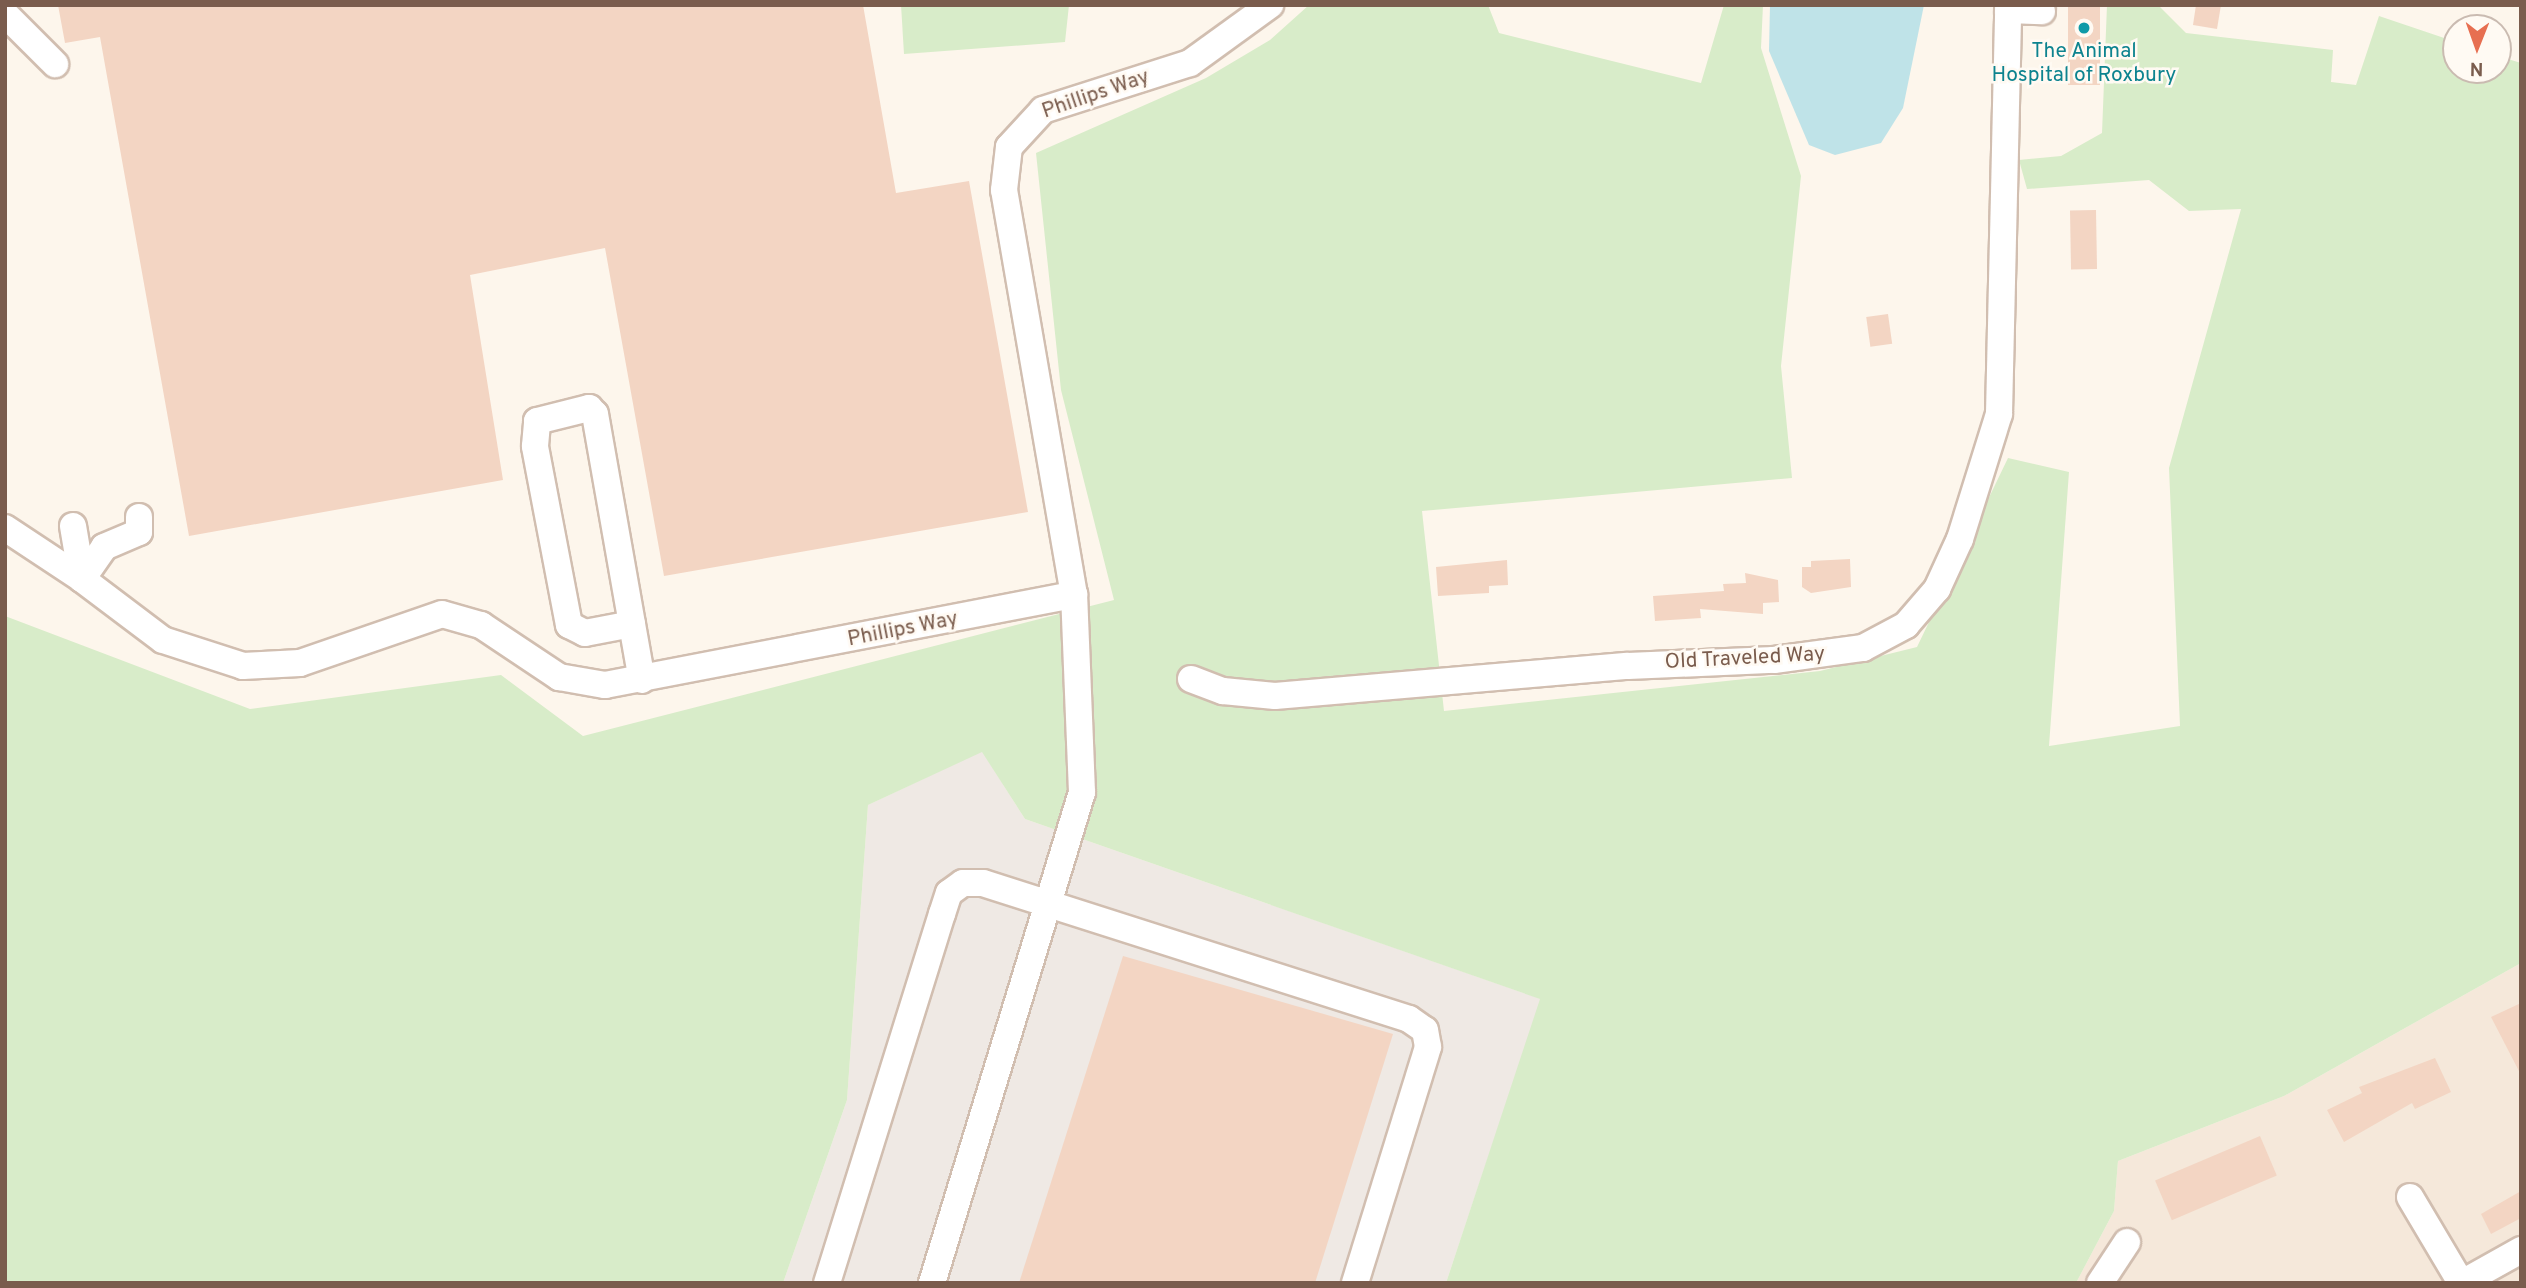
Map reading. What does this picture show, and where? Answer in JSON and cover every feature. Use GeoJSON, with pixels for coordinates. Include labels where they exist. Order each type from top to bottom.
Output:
{"type":"FeatureCollection","features":[{"type":"Feature","properties":{"kind":"street","name":"Phillips Way"},"geometry":{"type":"LineString","coordinates":[[5,528],[82,579],[163,640],[229,665],[300,663],[442,614],[481,625],[569,681],[593,686],[642,680],[1074,595],[1004,190],[1009,148],[1026,121],[1043,110],[1190,63],[1270,5]]}},
{"type":"Feature","properties":{"kind":"street"},"geometry":{"type":"LineString","coordinates":[[2008,8],[2042,11]]}},
{"type":"Feature","properties":{"kind":"street","name":"Old Traveled Way"},"geometry":{"type":"LineString","coordinates":[[1191,679],[1275,696],[1628,666],[1774,660],[1863,648],[1906,625],[1937,589],[1960,539],[1999,414],[2008,8]]}},
{"type":"Feature","properties":{"kind":"street"},"geometry":{"type":"LineString","coordinates":[[5,14],[55,64]]}},
{"type":"Feature","properties":{"kind":"street"},"geometry":{"type":"LineString","coordinates":[[632,624],[585,633],[569,625],[535,446],[537,421],[589,408],[595,414],[642,680]]}},
{"type":"Feature","properties":{"kind":"street"},"geometry":{"type":"LineString","coordinates":[[82,579],[104,547],[139,532],[139,517]]}},
{"type":"Feature","properties":{"kind":"street"},"geometry":{"type":"LineString","coordinates":[[73,526],[82,579]]}},
{"type":"Feature","properties":{"kind":"street"},"geometry":{"type":"LineString","coordinates":[[932,1283],[1082,792],[1074,595]]}},
{"type":"Feature","properties":{"kind":"street"},"geometry":{"type":"LineString","coordinates":[[827,1283],[949,893],[963,883],[983,883],[1048,903],[1409,1019],[1425,1030],[1429,1047],[1354,1283]]}},
{"type":"Feature","properties":{"kind":"street"},"geometry":{"type":"LineString","coordinates":[[2410,1197],[2462,1283],[2521,1250]]}},
{"type":"Feature","properties":{"kind":"street"},"geometry":{"type":"LineString","coordinates":[[2100,1283],[2127,1242]]}},
{"type":"Feature","properties":{"kind":"shaded area"},"geometry":{"type":"Polygon","coordinates":[[[982,751],[1025,819],[1541,999],[1446,1283],[783,1283],[847,1100],[868,805],[982,751]]]}},
{"type":"Feature","properties":{"kind":"shaded area"},"geometry":{"type":"Polygon","coordinates":[[[2521,963],[2521,1283],[2076,1283],[2114,1211],[2118,1161],[2284,1096],[2521,963]]]}},
{"type":"Feature","properties":{"kind":"green space"},"geometry":{"type":"Polygon","coordinates":[[[901,5],[1069,5],[1065,42],[904,54],[901,5]]]}},
{"type":"Feature","properties":{"kind":"green space"},"geometry":{"type":"Polygon","coordinates":[[[1309,5],[1488,5],[1499,33],[1701,83],[1724,5],[1763,5],[1761,48],[1801,176],[1781,366],[1792,478],[1422,511],[1444,711],[1820,671],[1917,647],[2008,458],[2069,472],[2049,746],[2180,726],[2169,468],[2241,209],[2189,211],[2149,180],[2027,189],[2019,160],[2061,156],[2102,133],[2107,5],[2158,5],[2186,33],[2333,50],[2331,82],[2356,85],[2379,16],[2442,37],[2442,84],[2512,84],[2512,60],[2521,63],[2521,963],[2284,1096],[2118,1161],[2114,1211],[2076,1283],[1446,1283],[1540,999],[1025,819],[982,752],[868,805],[847,1100],[783,1283],[5,1283],[5,616],[250,709],[501,675],[583,736],[1114,600],[1061,390],[1036,153],[1206,78],[1270,40],[1309,5]]]}},
{"type":"Feature","properties":{"kind":"water"},"geometry":{"type":"Polygon","coordinates":[[[1770,5],[1924,5],[1903,108],[1881,143],[1835,155],[1809,145],[1769,51],[1770,5]]]}},
{"type":"Feature","properties":{"kind":"building"},"geometry":{"type":"Polygon","coordinates":[[[58,5],[863,5],[896,193],[969,181],[1028,512],[664,576],[605,248],[470,275],[503,480],[189,536],[100,37],[65,43],[58,5]]]}},
{"type":"Feature","properties":{"kind":"building","name":"The Animal Hospital of Roxbury"},"geometry":{"type":"Polygon","coordinates":[[[2068,5],[2100,5],[2100,85],[2068,85],[2068,5]]]}},
{"type":"Feature","properties":{"kind":"building"},"geometry":{"type":"Polygon","coordinates":[[[2196,5],[2221,5],[2217,29],[2193,25],[2196,5]]]}},
{"type":"Feature","properties":{"kind":"building"},"geometry":{"type":"Polygon","coordinates":[[[2070,210],[2096,210],[2097,269],[2071,269],[2070,210]]]}},
{"type":"Feature","properties":{"kind":"building"},"geometry":{"type":"Polygon","coordinates":[[[1888,314],[1892,344],[1870,347],[1866,317],[1888,314]]]}},
{"type":"Feature","properties":{"kind":"building"},"geometry":{"type":"Polygon","coordinates":[[[1850,559],[1851,587],[1811,593],[1802,587],[1802,567],[1811,567],[1811,561],[1850,559]]]}},
{"type":"Feature","properties":{"kind":"building"},"geometry":{"type":"Polygon","coordinates":[[[1507,560],[1508,585],[1489,586],[1489,593],[1438,596],[1436,567],[1507,560]]]}},
{"type":"Feature","properties":{"kind":"building"},"geometry":{"type":"Polygon","coordinates":[[[1745,573],[1778,580],[1779,602],[1763,603],[1763,614],[1700,609],[1701,618],[1655,621],[1653,596],[1724,591],[1723,584],[1746,583],[1745,573]]]}},
{"type":"Feature","properties":{"kind":"building"},"geometry":{"type":"Polygon","coordinates":[[[1123,956],[1393,1034],[1315,1283],[1019,1283],[1123,956]]]}},
{"type":"Feature","properties":{"kind":"building"},"geometry":{"type":"Polygon","coordinates":[[[2521,1003],[2521,1075],[2491,1017],[2521,1003]]]}},
{"type":"Feature","properties":{"kind":"building"},"geometry":{"type":"Polygon","coordinates":[[[2435,1058],[2451,1092],[2415,1109],[2412,1103],[2344,1142],[2327,1110],[2362,1093],[2359,1087],[2435,1058]]]}},
{"type":"Feature","properties":{"kind":"building"},"geometry":{"type":"Polygon","coordinates":[[[2260,1136],[2277,1176],[2172,1220],[2155,1181],[2260,1136]]]}},
{"type":"Feature","properties":{"kind":"building"},"geometry":{"type":"Polygon","coordinates":[[[2521,1191],[2521,1218],[2491,1234],[2481,1214],[2521,1191]]]}},
{"type":"Feature","properties":{"kind":"place","name":"The Animal Hospital of Roxbury"},"geometry":{"type":"Point","coordinates":[2084,28]}}]}
